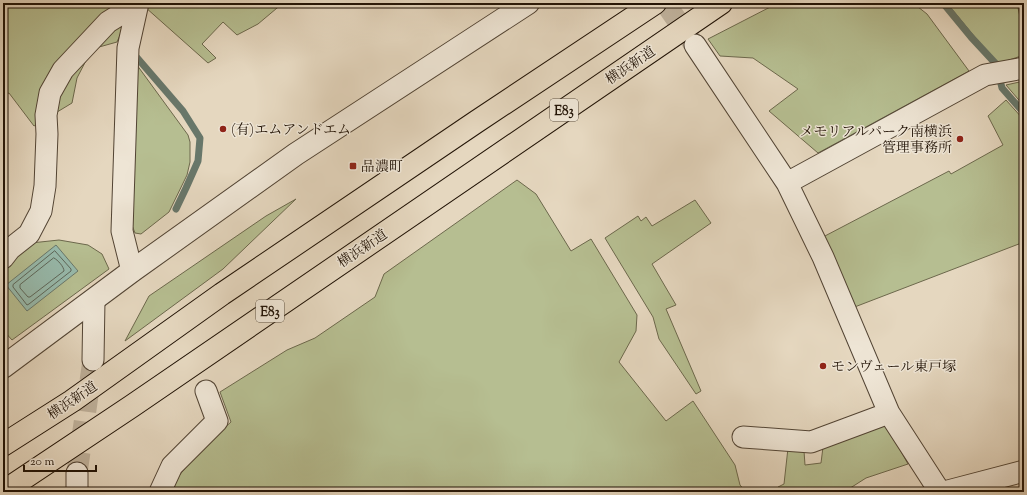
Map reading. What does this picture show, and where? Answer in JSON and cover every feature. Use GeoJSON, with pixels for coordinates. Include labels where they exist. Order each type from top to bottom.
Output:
{"type":"FeatureCollection","features":[{"type":"Feature","properties":{"kind":"highway","name":"横浜新道"},"geometry":{"type":"LineString","coordinates":[[3,445],[72,401],[235,285],[655,3]]}},
{"type":"Feature","properties":{"kind":"highway","name":"横浜新道"},"geometry":{"type":"LineString","coordinates":[[3,492],[132,406],[721,3]]}},
{"type":"Feature","properties":{"kind":"street"},"geometry":{"type":"LineString","coordinates":[[132,271],[122,231],[128,48],[138,3]]}},
{"type":"Feature","properties":{"kind":"street"},"geometry":{"type":"LineString","coordinates":[[3,258],[10,249],[29,234],[41,211],[45,186],[47,134],[46,115],[50,93],[63,70],[108,22],[138,3]]}},
{"type":"Feature","properties":{"kind":"street"},"geometry":{"type":"LineString","coordinates":[[3,367],[132,271],[296,154],[528,3]]}},
{"type":"Feature","properties":{"kind":"street"},"geometry":{"type":"LineString","coordinates":[[695,45],[787,183],[823,257],[890,413],[940,492]]}},
{"type":"Feature","properties":{"kind":"street"},"geometry":{"type":"LineString","coordinates":[[787,183],[985,75],[1024,68]]}},
{"type":"Feature","properties":{"kind":"street"},"geometry":{"type":"LineString","coordinates":[[93,360],[94,300]]}},
{"type":"Feature","properties":{"kind":"street"},"geometry":{"type":"LineString","coordinates":[[160,492],[172,466],[217,421],[206,391]]}},
{"type":"Feature","properties":{"kind":"street"},"geometry":{"type":"LineString","coordinates":[[743,437],[810,442],[890,413]]}},
{"type":"Feature","properties":{"kind":"street"},"geometry":{"type":"LineString","coordinates":[[944,492],[1024,471]]}},
{"type":"Feature","properties":{"kind":"shaded area"},"geometry":{"type":"Polygon","coordinates":[[[3,3],[134,3],[117,42],[92,49],[77,78],[72,103],[34,126],[9,93],[3,95],[3,3]]]}},
{"type":"Feature","properties":{"kind":"shaded area"},"geometry":{"type":"Polygon","coordinates":[[[147,3],[283,3],[258,24],[237,35],[223,22],[202,44],[216,58],[208,63],[145,7],[147,3]]]}},
{"type":"Feature","properties":{"kind":"shaded area"},"geometry":{"type":"Polygon","coordinates":[[[778,3],[913,3],[927,14],[969,71],[818,153],[769,111],[798,89],[753,58],[720,56],[708,39],[778,3]]]}},
{"type":"Feature","properties":{"kind":"shaded area"},"geometry":{"type":"Polygon","coordinates":[[[947,3],[1017,3],[1024,36],[1024,55],[997,64],[947,3]]]}},
{"type":"Feature","properties":{"kind":"shaded area"},"geometry":{"type":"Polygon","coordinates":[[[134,61],[188,135],[190,142],[190,162],[187,175],[169,212],[141,234],[135,233],[130,220],[134,61]]]}},
{"type":"Feature","properties":{"kind":"shaded area"},"geometry":{"type":"Polygon","coordinates":[[[1024,81],[1024,106],[1006,85],[1024,81]]]}},
{"type":"Feature","properties":{"kind":"shaded area"},"geometry":{"type":"Polygon","coordinates":[[[1006,100],[1024,120],[1024,242],[852,308],[823,237],[949,171],[951,174],[1003,145],[988,116],[1006,100]]]}},
{"type":"Feature","properties":{"kind":"shaded area"},"geometry":{"type":"Polygon","coordinates":[[[517,180],[536,194],[571,251],[591,239],[637,315],[636,331],[619,362],[666,421],[693,401],[735,465],[740,485],[746,492],[169,492],[189,463],[231,422],[220,392],[287,350],[315,338],[375,297],[384,274],[517,180]]]}},
{"type":"Feature","properties":{"kind":"shaded area"},"geometry":{"type":"Polygon","coordinates":[[[296,199],[223,269],[125,341],[149,296],[266,216],[296,199]]]}},
{"type":"Feature","properties":{"kind":"shaded area"},"geometry":{"type":"Polygon","coordinates":[[[695,200],[711,223],[652,264],[676,305],[666,309],[701,391],[696,394],[659,339],[653,317],[605,238],[638,216],[641,221],[646,217],[652,226],[695,200]]]}},
{"type":"Feature","properties":{"kind":"shaded area"},"geometry":{"type":"Polygon","coordinates":[[[59,240],[88,245],[102,254],[109,269],[12,340],[3,330],[3,246],[59,240]]]}},
{"type":"Feature","properties":{"kind":"shaded area"},"geometry":{"type":"Polygon","coordinates":[[[884,421],[908,464],[866,478],[844,492],[780,492],[778,487],[784,484],[788,448],[804,451],[805,465],[821,463],[823,447],[846,440],[884,421]]]}},
{"type":"Feature","properties":{"kind":"water"},"geometry":{"type":"Polygon","coordinates":[[[56,245],[78,271],[27,311],[6,285],[56,245]]]}},
{"type":"Feature","properties":{"kind":"waterway"},"geometry":{"type":"LineString","coordinates":[[943,3],[996,64],[1002,88],[1024,113]]}},
{"type":"Feature","properties":{"kind":"waterway"},"geometry":{"type":"LineString","coordinates":[[133,53],[183,111],[200,138],[198,161],[176,209]]}},
{"type":"Feature","properties":{"kind":"tunnel"},"geometry":{"type":"LineString","coordinates":[[665,3],[693,43]]}},
{"type":"Feature","properties":{"kind":"tunnel"},"geometry":{"type":"LineString","coordinates":[[77,473],[93,360]]}},
{"type":"Feature","properties":{"kind":"place","name":"(有)エムアンドエム"},"geometry":{"type":"Point","coordinates":[223,129]}},
{"type":"Feature","properties":{"kind":"place","name":"メモリアルパーク南横浜 管理事務所"},"geometry":{"type":"Point","coordinates":[960,139]}},
{"type":"Feature","properties":{"kind":"place","name":"品濃町"},"geometry":{"type":"Point","coordinates":[353,166]}},
{"type":"Feature","properties":{"kind":"place","name":"モンヴェール東戸塚"},"geometry":{"type":"Point","coordinates":[823,366]}}]}
